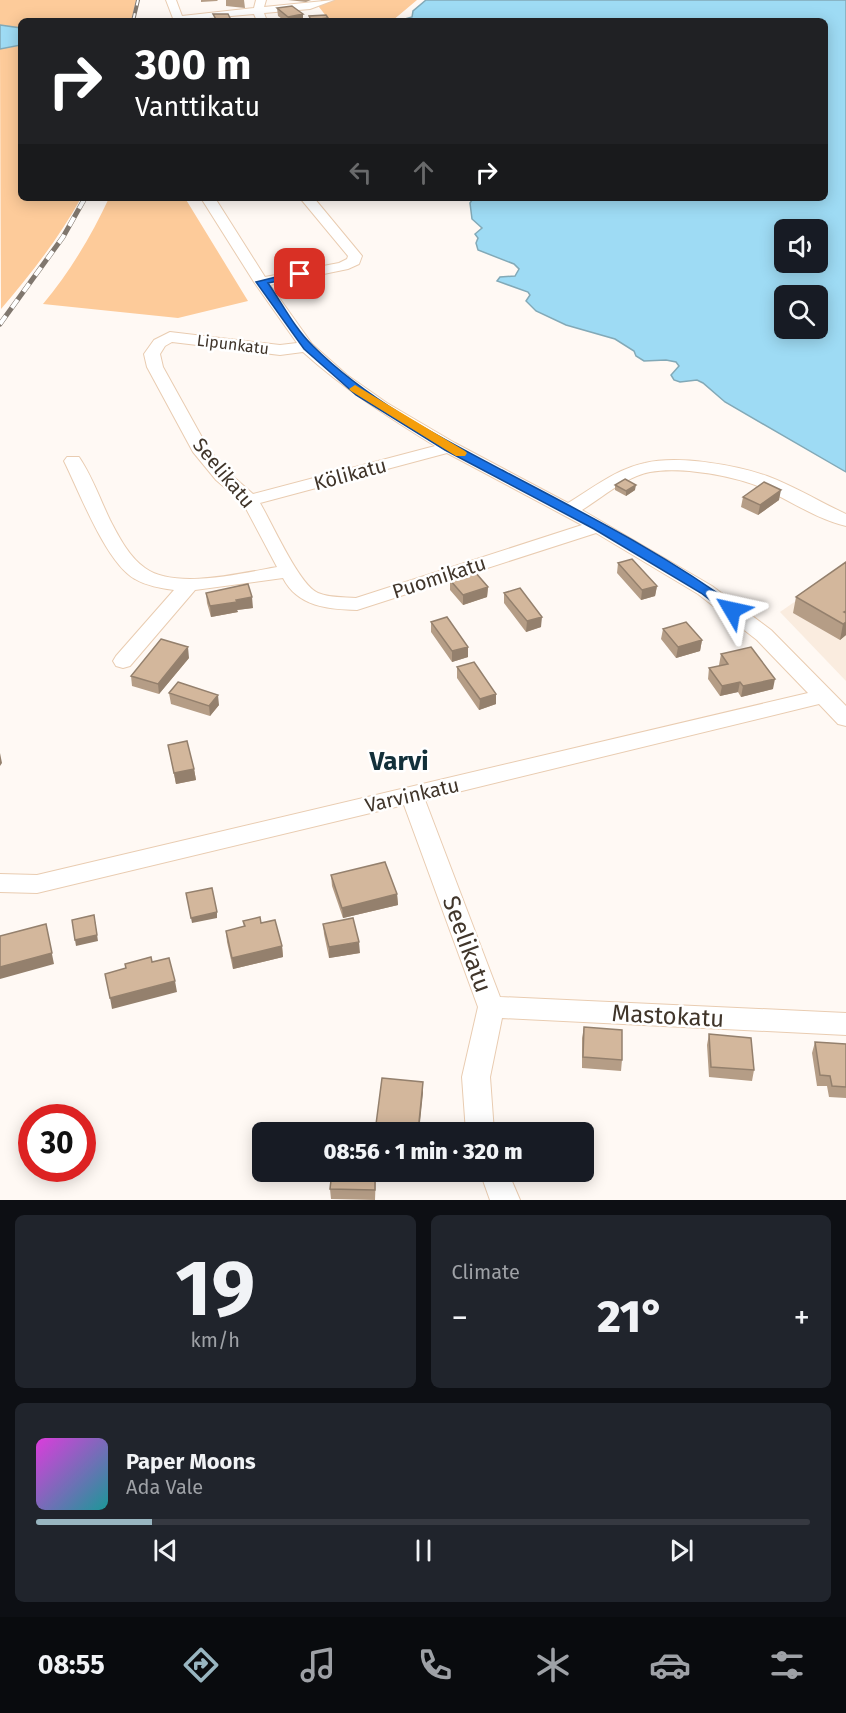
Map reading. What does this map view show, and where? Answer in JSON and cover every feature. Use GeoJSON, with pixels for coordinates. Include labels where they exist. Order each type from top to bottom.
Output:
{"type":"FeatureCollection","features":[{"type":"Feature","properties":{"kind":"street"},"geometry":{"type":"LineString","coordinates":[[171,0],[178,18]]}},
{"type":"Feature","properties":{"kind":"street"},"geometry":{"type":"LineString","coordinates":[[197,18],[310,6],[329,0]]}},
{"type":"Feature","properties":{"kind":"street"},"geometry":{"type":"LineString","coordinates":[[210,201],[261,282],[307,347],[360,393],[450,447],[598,526],[705,590],[764,635],[845,716]]}},
{"type":"Feature","properties":{"kind":"street"},"geometry":{"type":"LineString","coordinates":[[261,282],[343,266],[354,261],[355,256],[309,201]]}},
{"type":"Feature","properties":{"kind":"street","name":"Lipunkatu"},"geometry":{"type":"LineString","coordinates":[[159,343],[170,337],[280,351],[307,347]]}},
{"type":"Feature","properties":{"kind":"street","name":"Seelikatu"},"geometry":{"type":"LineString","coordinates":[[159,343],[152,354],[155,367],[202,452],[222,476],[250,500],[289,572]]}},
{"type":"Feature","properties":{"kind":"street","name":"Kölikatu"},"geometry":{"type":"LineString","coordinates":[[250,500],[450,447]]}},
{"type":"Feature","properties":{"kind":"street"},"geometry":{"type":"LineString","coordinates":[[73,460],[121,555],[139,574],[157,582],[190,584],[289,572]]}},
{"type":"Feature","properties":{"kind":"street"},"geometry":{"type":"LineString","coordinates":[[568,511],[623,476],[648,467],[680,466],[717,470],[761,480],[792,492],[846,521]]}},
{"type":"Feature","properties":{"kind":"street","name":"Puomikatu"},"geometry":{"type":"LineString","coordinates":[[289,572],[295,583],[310,597],[332,603],[357,604],[598,526]]}},
{"type":"Feature","properties":{"kind":"street"},"geometry":{"type":"LineString","coordinates":[[123,661],[190,584]]}},
{"type":"Feature","properties":{"kind":"street","name":"Varvinkatu"},"geometry":{"type":"LineString","coordinates":[[0,883],[37,884],[824,696]]}},
{"type":"Feature","properties":{"kind":"street","name":"Seelikatu"},"geometry":{"type":"LineString","coordinates":[[412,795],[491,1007],[476,1077],[479,1122]]}},
{"type":"Feature","properties":{"kind":"street","name":"Mastokatu"},"geometry":{"type":"LineString","coordinates":[[491,1007],[846,1024]]}},
{"type":"Feature","properties":{"kind":"street"},"geometry":{"type":"LineString","coordinates":[[498,1182],[505,1200]]}},
{"type":"Feature","properties":{"kind":"shaded area"},"geometry":{"type":"Polygon","coordinates":[[[0,0],[136,0],[132,18],[18,18],[18,28],[0,25],[0,0]]]}},
{"type":"Feature","properties":{"kind":"shaded area"},"geometry":{"type":"Polygon","coordinates":[[[321,0],[417,0],[396,18],[328,18],[319,7],[321,0]]]}},
{"type":"Feature","properties":{"kind":"shaded area"},"geometry":{"type":"Polygon","coordinates":[[[18,46],[18,201],[79,201],[44,255],[1,309],[0,49],[18,46]]]}},
{"type":"Feature","properties":{"kind":"shaded area"},"geometry":{"type":"Polygon","coordinates":[[[108,201],[187,201],[248,301],[178,318],[43,304],[62,280],[108,201]]]}},
{"type":"Feature","properties":{"kind":"shaded area"},"geometry":{"type":"Polygon","coordinates":[[[846,566],[846,681],[780,612],[846,566]]]}},
{"type":"Feature","properties":{"kind":"water"},"geometry":{"type":"Polygon","coordinates":[[[426,0],[846,0],[846,472],[725,402],[703,383],[697,380],[680,382],[674,380],[671,375],[679,366],[676,362],[644,361],[636,356],[634,351],[615,339],[566,325],[536,311],[526,301],[530,295],[528,292],[497,281],[500,277],[515,276],[519,269],[514,264],[478,250],[476,243],[478,238],[475,234],[482,228],[472,219],[470,203],[471,201],[828,201],[828,18],[408,18],[412,17],[413,11],[426,0]]]}},
{"type":"Feature","properties":{"kind":"water"},"geometry":{"type":"Polygon","coordinates":[[[0,25],[18,28],[18,46],[0,49],[0,25]]]}},
{"type":"Feature","properties":{"kind":"building"},"geometry":{"type":"Polygon","coordinates":[[[292,6],[303,14],[288,17],[277,8],[292,6]]]}},
{"type":"Feature","properties":{"kind":"building"},"geometry":{"type":"Polygon","coordinates":[[[213,14],[228,14],[230,18],[215,18],[213,14]]]}},
{"type":"Feature","properties":{"kind":"building"},"geometry":{"type":"Polygon","coordinates":[[[326,15],[328,18],[310,18],[309,16],[326,15]]]}},
{"type":"Feature","properties":{"kind":"building"},"geometry":{"type":"Polygon","coordinates":[[[625,479],[636,485],[626,491],[615,485],[625,479]]]}},
{"type":"Feature","properties":{"kind":"building"},"geometry":{"type":"Polygon","coordinates":[[[764,482],[781,490],[760,505],[743,497],[764,482]]]}},
{"type":"Feature","properties":{"kind":"building"},"geometry":{"type":"Polygon","coordinates":[[[632,559],[657,586],[642,590],[618,563],[632,559]]]}},
{"type":"Feature","properties":{"kind":"building"},"geometry":{"type":"Polygon","coordinates":[[[846,562],[846,611],[844,612],[846,622],[843,624],[796,597],[846,562]]]}},
{"type":"Feature","properties":{"kind":"building"},"geometry":{"type":"Polygon","coordinates":[[[475,572],[488,587],[463,595],[450,580],[475,572]]]}},
{"type":"Feature","properties":{"kind":"building"},"geometry":{"type":"Polygon","coordinates":[[[248,584],[252,597],[210,606],[206,593],[248,584]]]}},
{"type":"Feature","properties":{"kind":"building"},"geometry":{"type":"Polygon","coordinates":[[[520,588],[542,617],[527,621],[504,593],[520,588]]]}},
{"type":"Feature","properties":{"kind":"building"},"geometry":{"type":"Polygon","coordinates":[[[447,617],[468,647],[452,651],[431,622],[447,617]]]}},
{"type":"Feature","properties":{"kind":"building"},"geometry":{"type":"Polygon","coordinates":[[[686,622],[702,640],[678,647],[663,629],[686,622]]]}},
{"type":"Feature","properties":{"kind":"building"},"geometry":{"type":"Polygon","coordinates":[[[161,639],[188,647],[158,684],[131,676],[161,639]]]}},
{"type":"Feature","properties":{"kind":"building"},"geometry":{"type":"Polygon","coordinates":[[[751,647],[775,679],[743,686],[740,682],[722,686],[709,668],[728,664],[721,654],[751,647]]]}},
{"type":"Feature","properties":{"kind":"building"},"geometry":{"type":"Polygon","coordinates":[[[474,662],[496,694],[480,699],[457,667],[474,662]]]}},
{"type":"Feature","properties":{"kind":"building"},"geometry":{"type":"Polygon","coordinates":[[[178,682],[218,695],[209,706],[169,693],[178,682]]]}},
{"type":"Feature","properties":{"kind":"building"},"geometry":{"type":"Polygon","coordinates":[[[187,741],[194,769],[174,773],[168,745],[187,741]]]}},
{"type":"Feature","properties":{"kind":"building"},"geometry":{"type":"Polygon","coordinates":[[[385,862],[397,894],[342,908],[331,875],[385,862]]]}},
{"type":"Feature","properties":{"kind":"building"},"geometry":{"type":"Polygon","coordinates":[[[212,888],[217,912],[191,918],[186,893],[212,888]]]}},
{"type":"Feature","properties":{"kind":"building"},"geometry":{"type":"Polygon","coordinates":[[[94,915],[97,935],[75,940],[72,920],[94,915]]]}},
{"type":"Feature","properties":{"kind":"building"},"geometry":{"type":"Polygon","coordinates":[[[260,917],[261,923],[275,920],[282,946],[232,958],[226,931],[245,926],[243,921],[260,917]]]}},
{"type":"Feature","properties":{"kind":"building"},"geometry":{"type":"Polygon","coordinates":[[[353,918],[359,942],[329,947],[323,924],[353,918]]]}},
{"type":"Feature","properties":{"kind":"building"},"geometry":{"type":"Polygon","coordinates":[[[46,924],[52,953],[0,967],[0,936],[46,924]]]}},
{"type":"Feature","properties":{"kind":"building"},"geometry":{"type":"Polygon","coordinates":[[[151,957],[152,962],[169,958],[175,981],[110,998],[105,974],[126,968],[125,964],[151,957]]]}},
{"type":"Feature","properties":{"kind":"building"},"geometry":{"type":"Polygon","coordinates":[[[584,1027],[622,1030],[622,1060],[583,1057],[584,1027]]]}},
{"type":"Feature","properties":{"kind":"building"},"geometry":{"type":"Polygon","coordinates":[[[709,1034],[751,1038],[754,1070],[711,1067],[709,1034]]]}},
{"type":"Feature","properties":{"kind":"building"},"geometry":{"type":"Polygon","coordinates":[[[815,1042],[846,1044],[846,1087],[832,1086],[830,1076],[820,1075],[815,1042]]]}},
{"type":"Feature","properties":{"kind":"building"},"geometry":{"type":"Polygon","coordinates":[[[382,1078],[423,1082],[419,1122],[376,1122],[382,1078]]]}},
{"type":"Feature","properties":{"kind":"building"},"geometry":{"type":"Polygon","coordinates":[[[331,1182],[375,1182],[375,1190],[330,1189],[331,1182]]]}},
{"type":"Feature","properties":{"kind":"railway"},"geometry":{"type":"LineString","coordinates":[[134,18],[138,0]]}},
{"type":"Feature","properties":{"kind":"railway"},"geometry":{"type":"LineString","coordinates":[[0,324],[63,237],[83,201]]}},
{"type":"Feature","properties":{"kind":"slow traffic"},"geometry":{"type":"LineString","coordinates":[[355,389],[461,453]]}},
{"type":"Feature","properties":{"kind":"district","name":"Varvi"},"geometry":{"type":"Point","coordinates":[399,761]}},
{"type":"Feature","properties":{"kind":"route"},"geometry":{"type":"LineString","coordinates":[[300,274],[261,282],[307,347],[360,393],[450,447],[598,526],[705,590],[732,610]]}}]}
